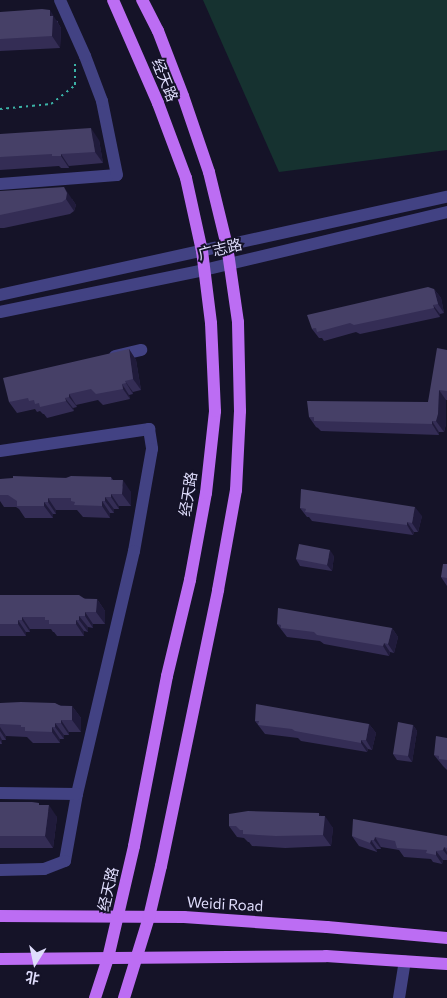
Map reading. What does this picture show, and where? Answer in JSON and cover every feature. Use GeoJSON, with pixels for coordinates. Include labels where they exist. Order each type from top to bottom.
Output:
{"type":"FeatureCollection","features":[{"type":"Feature","properties":{"kind":"main road","name":"经天路"},"geometry":{"type":"LineString","coordinates":[[95,998],[108,958],[118,915],[206,493],[214,411],[211,323],[202,251],[186,178],[158,103],[113,0]]}},
{"type":"Feature","properties":{"kind":"main road","name":"经天路"},"geometry":{"type":"LineString","coordinates":[[124,998],[149,917],[216,599],[236,490],[240,411],[238,322],[227,246],[206,163],[180,87],[142,0]]}},
{"type":"Feature","properties":{"kind":"main road","name":"Weidi Road"},"geometry":{"type":"LineString","coordinates":[[0,916],[118,915],[327,927],[447,938]]}},
{"type":"Feature","properties":{"kind":"main road"},"geometry":{"type":"LineString","coordinates":[[0,959],[137,957],[182,959],[326,956],[447,964]]}},
{"type":"Feature","properties":{"kind":"street"},"geometry":{"type":"LineString","coordinates":[[0,184],[117,175],[102,101],[85,56],[60,0]]}},
{"type":"Feature","properties":{"kind":"street","name":"广志路"},"geometry":{"type":"LineString","coordinates":[[0,295],[447,197]]}},
{"type":"Feature","properties":{"kind":"street","name":"广志路"},"geometry":{"type":"LineString","coordinates":[[0,312],[204,270],[447,212]]}},
{"type":"Feature","properties":{"kind":"street"},"geometry":{"type":"LineString","coordinates":[[104,359],[141,350]]}},
{"type":"Feature","properties":{"kind":"street"},"geometry":{"type":"LineString","coordinates":[[0,451],[149,429],[152,449],[134,551],[77,794],[65,861],[44,869],[0,870]]}},
{"type":"Feature","properties":{"kind":"street"},"geometry":{"type":"LineString","coordinates":[[0,793],[77,794]]}},
{"type":"Feature","properties":{"kind":"street"},"geometry":{"type":"LineString","coordinates":[[399,998],[405,961]]}},
{"type":"Feature","properties":{"kind":"path"},"geometry":{"type":"LineString","coordinates":[[0,109],[51,104],[75,85],[74,65],[85,56]]}},
{"type":"Feature","properties":{"kind":"green space"},"geometry":{"type":"Polygon","coordinates":[[[203,0],[447,0],[447,150],[279,172],[203,0]]]}},
{"type":"Feature","properties":{"kind":"building"},"geometry":{"type":"Polygon","coordinates":[[[50,10],[50,16],[53,16],[52,36],[0,39],[0,12],[50,10]]]}},
{"type":"Feature","properties":{"kind":"building"},"geometry":{"type":"Polygon","coordinates":[[[91,128],[95,152],[61,154],[61,156],[52,156],[52,154],[0,157],[0,134],[91,128]]]}},
{"type":"Feature","properties":{"kind":"building"},"geometry":{"type":"Polygon","coordinates":[[[64,187],[67,193],[66,199],[62,202],[0,215],[0,191],[64,187]]]}},
{"type":"Feature","properties":{"kind":"building"},"geometry":{"type":"Polygon","coordinates":[[[428,287],[434,289],[438,304],[433,305],[434,308],[354,325],[350,323],[317,332],[316,328],[312,329],[307,315],[428,287]]]}},
{"type":"Feature","properties":{"kind":"building"},"geometry":{"type":"Polygon","coordinates":[[[437,348],[447,350],[447,391],[439,390],[438,414],[436,421],[432,421],[432,424],[314,421],[314,417],[309,417],[307,401],[428,402],[437,348]]]}},
{"type":"Feature","properties":{"kind":"building"},"geometry":{"type":"Polygon","coordinates":[[[129,349],[133,379],[122,384],[123,389],[96,394],[91,389],[69,394],[69,397],[65,398],[66,401],[40,407],[39,403],[35,404],[34,400],[29,401],[28,398],[9,402],[3,378],[129,349]]]}},
{"type":"Feature","properties":{"kind":"building"},"geometry":{"type":"Polygon","coordinates":[[[13,476],[111,477],[111,480],[123,480],[122,494],[111,494],[111,497],[105,497],[105,501],[102,501],[102,506],[74,505],[75,502],[71,501],[71,498],[48,498],[48,502],[44,502],[44,506],[17,506],[17,501],[8,495],[0,495],[0,479],[13,478],[13,476]]]}},
{"type":"Feature","properties":{"kind":"building"},"geometry":{"type":"Polygon","coordinates":[[[301,489],[415,507],[412,523],[407,522],[407,525],[305,512],[306,509],[300,508],[301,489]]]}},
{"type":"Feature","properties":{"kind":"building"},"geometry":{"type":"Polygon","coordinates":[[[299,544],[330,550],[327,565],[296,559],[299,544]]]}},
{"type":"Feature","properties":{"kind":"building"},"geometry":{"type":"Polygon","coordinates":[[[443,564],[447,564],[447,578],[441,577],[443,564]]]}},
{"type":"Feature","properties":{"kind":"building"},"geometry":{"type":"Polygon","coordinates":[[[0,595],[79,595],[85,599],[97,599],[96,612],[85,612],[85,616],[79,616],[79,620],[76,620],[76,624],[49,624],[49,620],[45,620],[45,617],[22,617],[22,620],[18,620],[18,624],[0,624],[0,595]]]}},
{"type":"Feature","properties":{"kind":"building"},"geometry":{"type":"Polygon","coordinates":[[[278,608],[392,628],[388,644],[384,643],[383,646],[317,635],[314,632],[281,628],[281,625],[277,624],[278,608]]]}},
{"type":"Feature","properties":{"kind":"building"},"geometry":{"type":"Polygon","coordinates":[[[0,703],[55,703],[61,706],[72,706],[72,720],[61,720],[61,723],[55,723],[55,727],[52,727],[52,732],[25,731],[25,727],[21,727],[21,725],[0,724],[0,703]]]}},
{"type":"Feature","properties":{"kind":"building"},"geometry":{"type":"Polygon","coordinates":[[[256,704],[369,724],[366,740],[361,740],[361,743],[292,729],[258,725],[259,721],[255,721],[256,704]]]}},
{"type":"Feature","properties":{"kind":"building"},"geometry":{"type":"Polygon","coordinates":[[[398,722],[413,725],[408,756],[393,754],[398,722]]]}},
{"type":"Feature","properties":{"kind":"building"},"geometry":{"type":"Polygon","coordinates":[[[436,736],[447,738],[447,760],[439,759],[439,756],[434,755],[436,736]]]}},
{"type":"Feature","properties":{"kind":"building"},"geometry":{"type":"Polygon","coordinates":[[[0,802],[32,802],[39,803],[39,805],[49,805],[45,836],[0,836],[0,802]]]}},
{"type":"Feature","properties":{"kind":"building"},"geometry":{"type":"Polygon","coordinates":[[[248,811],[319,813],[319,816],[325,816],[323,835],[276,836],[243,834],[243,830],[236,826],[229,826],[229,814],[248,811]]]}},
{"type":"Feature","properties":{"kind":"building"},"geometry":{"type":"Polygon","coordinates":[[[353,819],[447,836],[447,848],[444,847],[443,850],[436,851],[436,855],[426,853],[427,850],[397,848],[395,841],[375,837],[370,843],[352,836],[353,819]]]}}]}
